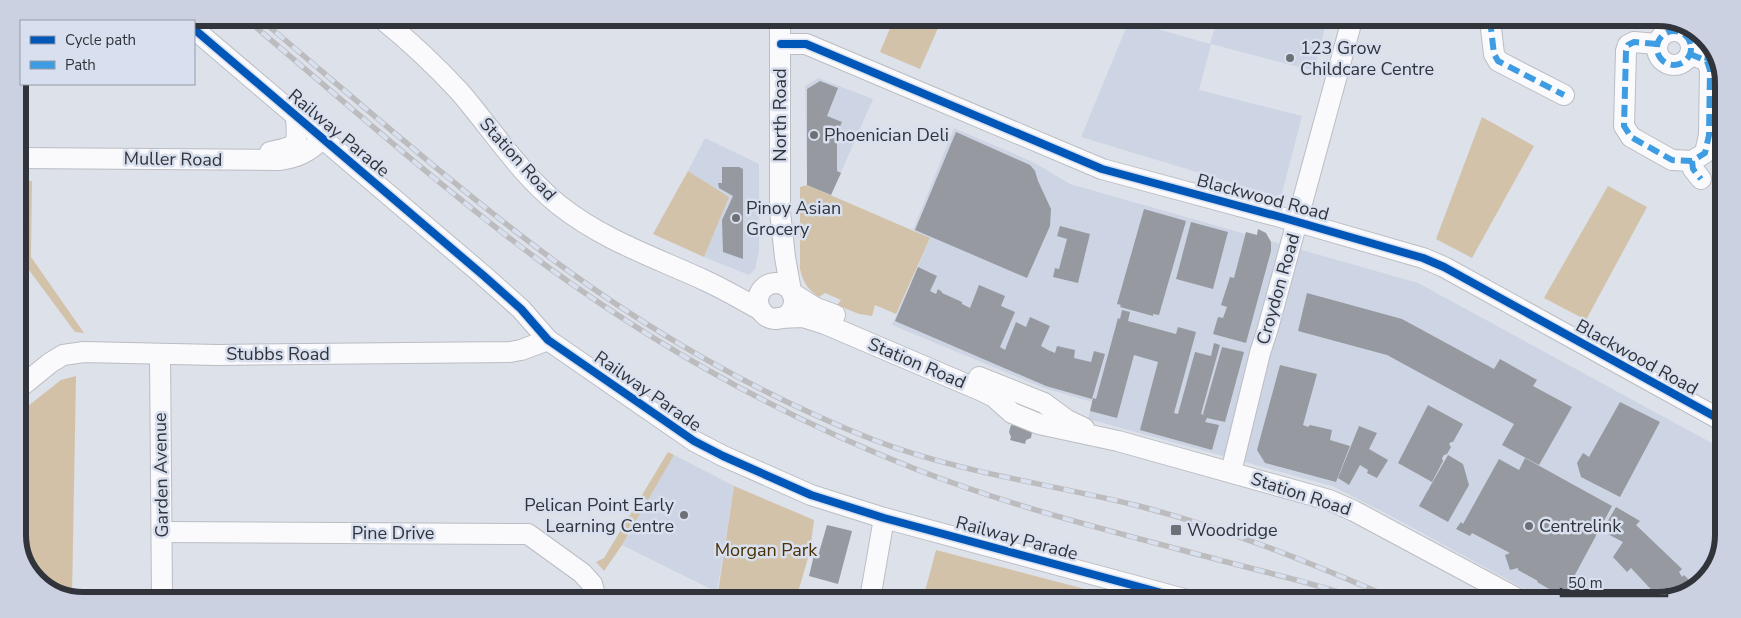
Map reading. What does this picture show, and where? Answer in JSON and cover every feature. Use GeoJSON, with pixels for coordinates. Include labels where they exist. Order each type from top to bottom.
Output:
{"type":"FeatureCollection","features":[{"type":"Feature","properties":{"kind":"street","name":"Station Road"},"geometry":{"type":"LineString","coordinates":[[390,26],[435,66],[453,85],[532,180],[559,205],[598,232],[634,250],[705,280],[770,314],[804,317],[825,324],[982,391],[994,397],[1012,413],[1039,424],[1107,438],[1315,495],[1354,511],[1504,592]]}},
{"type":"Feature","properties":{"kind":"street","name":"North Road"},"geometry":{"type":"LineString","coordinates":[[780,26],[780,212],[792,292]]}},
{"type":"Feature","properties":{"kind":"street","name":"Croydon Road"},"geometry":{"type":"LineString","coordinates":[[1231,472],[1260,351],[1298,222],[1350,26]]}},
{"type":"Feature","properties":{"kind":"street"},"geometry":{"type":"LineString","coordinates":[[1491,26],[1494,54],[1498,61],[1564,95]]}},
{"type":"Feature","properties":{"kind":"street","name":"Railway Parade"},"geometry":{"type":"LineString","coordinates":[[195,31],[484,276],[521,309],[548,340],[707,449],[811,495],[884,518],[1156,592]]}},
{"type":"Feature","properties":{"kind":"street"},"geometry":{"type":"LineString","coordinates":[[1668,31],[1679,31],[1684,33],[1703,53],[1710,70],[1709,135],[1705,152],[1696,170],[1672,160],[1631,137],[1624,126],[1626,51],[1628,45],[1634,42],[1657,44],[1662,34],[1668,31]]}},
{"type":"Feature","properties":{"kind":"street","name":"Blackwood Road"},"geometry":{"type":"LineString","coordinates":[[781,44],[806,44],[1102,169],[1423,258],[1444,267],[1715,417]]}},
{"type":"Feature","properties":{"kind":"street"},"geometry":{"type":"LineString","coordinates":[[249,160],[263,153],[293,146],[297,133],[296,116]]}},
{"type":"Feature","properties":{"kind":"street","name":"Muller Road"},"geometry":{"type":"LineString","coordinates":[[26,158],[249,160],[294,158],[314,147],[322,139]]}},
{"type":"Feature","properties":{"kind":"street","name":"North Road"},"geometry":{"type":"LineString","coordinates":[[767,286],[771,272],[775,235],[780,212]]}},
{"type":"Feature","properties":{"kind":"street","name":"Station Road"},"geometry":{"type":"LineString","coordinates":[[705,280],[747,287],[767,286]]}},
{"type":"Feature","properties":{"kind":"street"},"geometry":{"type":"LineString","coordinates":[[781,284],[792,292],[794,302],[787,315],[770,314],[759,297],[767,286],[781,284]]}},
{"type":"Feature","properties":{"kind":"street","name":"Station Road"},"geometry":{"type":"LineString","coordinates":[[792,292],[816,308],[1044,403],[1075,424],[1107,438]]}},
{"type":"Feature","properties":{"kind":"street","name":"Stubbs Road"},"geometry":{"type":"LineString","coordinates":[[26,382],[63,355],[84,352],[160,354],[510,352],[548,340]]}},
{"type":"Feature","properties":{"kind":"street","name":"Garden Avenue"},"geometry":{"type":"LineString","coordinates":[[160,354],[162,592]]}},
{"type":"Feature","properties":{"kind":"street"},"geometry":{"type":"LineString","coordinates":[[1039,424],[1047,410],[1044,403]]}},
{"type":"Feature","properties":{"kind":"street"},"geometry":{"type":"LineString","coordinates":[[871,592],[884,518]]}},
{"type":"Feature","properties":{"kind":"street","name":"Pine Drive"},"geometry":{"type":"LineString","coordinates":[[162,532],[528,534],[582,574],[592,584],[594,592]]}},
{"type":"Feature","properties":{"kind":"shaded area"},"geometry":{"type":"Polygon","coordinates":[[[1127,26],[1147,26],[1210,44],[1215,26],[1325,26],[1314,71],[1211,44],[1199,90],[1302,116],[1282,193],[1276,196],[1081,137],[1127,26]]]}},
{"type":"Feature","properties":{"kind":"shaded area"},"geometry":{"type":"Polygon","coordinates":[[[818,78],[873,99],[831,195],[807,185],[805,86],[818,78]]]}},
{"type":"Feature","properties":{"kind":"shaded area"},"geometry":{"type":"Polygon","coordinates":[[[954,128],[1033,162],[1070,184],[1418,283],[1715,445],[1715,535],[1712,553],[1703,570],[1695,578],[1683,586],[1669,591],[1530,592],[1332,486],[1088,419],[1092,402],[1044,388],[892,325],[930,239],[913,230],[954,128]]]}},
{"type":"Feature","properties":{"kind":"shaded area"},"geometry":{"type":"Polygon","coordinates":[[[705,138],[759,164],[759,251],[755,269],[749,275],[704,257],[728,197],[688,171],[705,138]]]}},
{"type":"Feature","properties":{"kind":"shaded area"},"geometry":{"type":"Polygon","coordinates":[[[76,376],[72,590],[58,586],[48,580],[38,570],[28,550],[26,539],[26,408],[61,380],[76,376]]]}},
{"type":"Feature","properties":{"kind":"shaded area","name":"Pelican Point Early Learning Centre"},"geometry":{"type":"Polygon","coordinates":[[[674,455],[734,486],[717,592],[622,545],[674,455]]]}},
{"type":"Feature","properties":{"kind":"green space"},"geometry":{"type":"Polygon","coordinates":[[[891,26],[939,26],[920,69],[880,52],[891,26]]]}},
{"type":"Feature","properties":{"kind":"green space"},"geometry":{"type":"Polygon","coordinates":[[[1482,117],[1534,146],[1472,258],[1436,239],[1482,117]]]}},
{"type":"Feature","properties":{"kind":"green space"},"geometry":{"type":"Polygon","coordinates":[[[688,171],[729,197],[704,257],[653,234],[688,171]]]}},
{"type":"Feature","properties":{"kind":"green space"},"geometry":{"type":"Polygon","coordinates":[[[26,181],[32,181],[31,257],[84,333],[75,332],[26,266],[26,181]]]}},
{"type":"Feature","properties":{"kind":"green space"},"geometry":{"type":"Polygon","coordinates":[[[807,185],[930,238],[896,314],[875,305],[872,316],[859,314],[837,305],[841,300],[825,293],[819,297],[806,285],[800,269],[800,187],[807,185]]]}},
{"type":"Feature","properties":{"kind":"green space"},"geometry":{"type":"Polygon","coordinates":[[[1608,186],[1647,207],[1586,320],[1544,298],[1608,186]]]}},
{"type":"Feature","properties":{"kind":"green space"},"geometry":{"type":"Polygon","coordinates":[[[668,452],[674,455],[622,545],[604,571],[596,562],[604,558],[668,452]]]}},
{"type":"Feature","properties":{"kind":"green space","name":"Morgan Park"},"geometry":{"type":"Polygon","coordinates":[[[734,486],[814,520],[810,551],[798,592],[718,592],[734,486]]]}},
{"type":"Feature","properties":{"kind":"green space"},"geometry":{"type":"Polygon","coordinates":[[[936,550],[1096,592],[925,592],[936,550]]]}},
{"type":"Feature","properties":{"kind":"building"},"geometry":{"type":"Polygon","coordinates":[[[820,81],[838,88],[827,116],[842,122],[837,133],[837,171],[841,173],[831,195],[807,185],[807,89],[820,81]]]}},
{"type":"Feature","properties":{"kind":"building"},"geometry":{"type":"Polygon","coordinates":[[[956,132],[1030,165],[1035,171],[1051,209],[1050,226],[1027,278],[915,230],[956,132]]]}},
{"type":"Feature","properties":{"kind":"building"},"geometry":{"type":"Polygon","coordinates":[[[722,167],[739,167],[743,169],[743,259],[723,252],[722,220],[733,196],[719,188],[718,183],[722,183],[722,167]]]}},
{"type":"Feature","properties":{"kind":"building"},"geometry":{"type":"Polygon","coordinates":[[[1144,209],[1186,221],[1159,315],[1153,314],[1153,316],[1120,307],[1121,305],[1117,304],[1144,209]]]}},
{"type":"Feature","properties":{"kind":"building"},"geometry":{"type":"Polygon","coordinates":[[[1191,222],[1228,232],[1213,289],[1176,279],[1191,222]]]}},
{"type":"Feature","properties":{"kind":"building"},"geometry":{"type":"Polygon","coordinates":[[[1060,226],[1090,234],[1078,283],[1053,277],[1055,268],[1059,269],[1067,239],[1057,236],[1060,226]]]}},
{"type":"Feature","properties":{"kind":"building"},"geometry":{"type":"Polygon","coordinates":[[[1258,229],[1266,233],[1271,242],[1271,251],[1246,343],[1213,334],[1218,317],[1223,318],[1227,307],[1221,305],[1230,277],[1234,278],[1246,232],[1257,235],[1258,229]]]}},
{"type":"Feature","properties":{"kind":"building"},"geometry":{"type":"Polygon","coordinates":[[[918,267],[937,276],[930,291],[936,294],[938,289],[970,308],[979,285],[1005,296],[1001,306],[1015,312],[1000,347],[1005,350],[1016,322],[1026,327],[1030,317],[1050,326],[1041,346],[1048,350],[1055,353],[1057,346],[1075,350],[1074,358],[1091,362],[1094,351],[1105,354],[1092,399],[1046,386],[895,321],[918,267]]]}},
{"type":"Feature","properties":{"kind":"building"},"geometry":{"type":"Polygon","coordinates":[[[1307,293],[1402,319],[1494,369],[1500,359],[1537,380],[1533,386],[1572,407],[1539,465],[1502,445],[1514,424],[1387,355],[1298,331],[1307,293]]]}},
{"type":"Feature","properties":{"kind":"building"},"geometry":{"type":"Polygon","coordinates":[[[1122,310],[1130,312],[1128,321],[1176,334],[1178,327],[1196,332],[1174,413],[1178,414],[1195,352],[1211,356],[1214,343],[1220,345],[1201,414],[1205,415],[1203,414],[1222,347],[1244,352],[1225,422],[1207,418],[1205,422],[1219,425],[1212,450],[1140,430],[1158,362],[1134,355],[1117,418],[1090,411],[1093,398],[1096,399],[1118,318],[1120,319],[1122,310]]]}},
{"type":"Feature","properties":{"kind":"building"},"geometry":{"type":"Polygon","coordinates":[[[1280,365],[1317,374],[1303,425],[1332,430],[1330,440],[1350,446],[1336,482],[1265,463],[1257,450],[1280,365]]]}},
{"type":"Feature","properties":{"kind":"building"},"geometry":{"type":"Polygon","coordinates":[[[1620,402],[1660,422],[1620,497],[1581,477],[1577,463],[1583,453],[1589,457],[1620,402]]]}},
{"type":"Feature","properties":{"kind":"building"},"geometry":{"type":"Polygon","coordinates":[[[1428,405],[1463,424],[1453,442],[1449,444],[1451,447],[1442,458],[1443,461],[1432,482],[1398,463],[1428,405]]]}},
{"type":"Feature","properties":{"kind":"building"},"geometry":{"type":"Polygon","coordinates":[[[1011,425],[1023,427],[1032,432],[1031,438],[1026,440],[1025,444],[1010,440],[1009,432],[1011,425]]]}},
{"type":"Feature","properties":{"kind":"building"},"geometry":{"type":"Polygon","coordinates":[[[1359,426],[1377,433],[1369,449],[1388,460],[1377,478],[1367,473],[1368,470],[1360,465],[1349,485],[1338,478],[1359,426]]]}},
{"type":"Feature","properties":{"kind":"building"},"geometry":{"type":"Polygon","coordinates":[[[1448,455],[1463,464],[1469,485],[1448,522],[1419,506],[1448,455]]]}},
{"type":"Feature","properties":{"kind":"building","name":"Centrelink"},"geometry":{"type":"Polygon","coordinates":[[[1525,458],[1612,506],[1566,592],[1554,592],[1518,570],[1518,568],[1510,570],[1505,555],[1510,553],[1472,533],[1470,536],[1456,529],[1461,522],[1463,524],[1499,459],[1519,470],[1525,458]]]}},
{"type":"Feature","properties":{"kind":"building"},"geometry":{"type":"Polygon","coordinates":[[[1616,507],[1640,521],[1636,525],[1682,569],[1679,572],[1682,577],[1684,575],[1691,582],[1669,591],[1654,592],[1631,568],[1627,572],[1613,557],[1623,542],[1602,531],[1616,507]]]}},
{"type":"Feature","properties":{"kind":"building"},"geometry":{"type":"Polygon","coordinates":[[[827,525],[852,531],[838,584],[809,576],[814,555],[818,556],[827,525]]]}},
{"type":"Feature","properties":{"kind":"railway"},"geometry":{"type":"LineString","coordinates":[[254,26],[432,177],[548,267],[634,326],[770,404],[865,448],[990,496],[1069,520],[1339,592]]}},
{"type":"Feature","properties":{"kind":"railway"},"geometry":{"type":"LineString","coordinates":[[268,26],[488,210],[567,270],[639,319],[677,342],[793,405],[874,440],[939,461],[972,470],[1106,498],[1205,525],[1269,548],[1377,592]]}},
{"type":"Feature","properties":{"kind":"marked path"},"geometry":{"type":"LineString","coordinates":[[1491,26],[1494,54],[1498,61],[1564,95]]}},
{"type":"Feature","properties":{"kind":"marked path"},"geometry":{"type":"LineString","coordinates":[[1674,31],[1681,32],[1686,36],[1690,41],[1691,48],[1690,55],[1686,60],[1681,64],[1674,65],[1667,64],[1662,60],[1658,55],[1657,48],[1658,41],[1662,36],[1667,32],[1674,31]]}},
{"type":"Feature","properties":{"kind":"marked path"},"geometry":{"type":"LineString","coordinates":[[1657,44],[1634,42],[1628,45],[1626,51],[1624,126],[1631,137],[1672,160],[1692,161],[1705,153],[1709,135],[1710,70],[1707,61],[1690,54]]}},
{"type":"Feature","properties":{"kind":"marked path"},"geometry":{"type":"LineString","coordinates":[[1707,61],[1708,57]]}},
{"type":"Feature","properties":{"kind":"marked path"},"geometry":{"type":"LineString","coordinates":[[1692,161],[1693,169],[1701,179]]}},
{"type":"Feature","properties":{"kind":"cycle path"},"geometry":{"type":"LineString","coordinates":[[195,30],[484,276],[521,309],[548,340],[694,441],[811,495],[884,518],[1158,592]]}},
{"type":"Feature","properties":{"kind":"cycle path"},"geometry":{"type":"LineString","coordinates":[[781,44],[806,44],[1102,169],[1423,258],[1444,267],[1715,417]]}},
{"type":"Feature","properties":{"kind":"place","name":"123 Grow Childcare Centre"},"geometry":{"type":"Point","coordinates":[1290,58]}},
{"type":"Feature","properties":{"kind":"place","name":"Phoenician Deli"},"geometry":{"type":"Point","coordinates":[814,135]}},
{"type":"Feature","properties":{"kind":"place","name":"Pinoy Asian Grocery"},"geometry":{"type":"Point","coordinates":[736,218]}},
{"type":"Feature","properties":{"kind":"place","name":"Pelican Point Early Learning Centre"},"geometry":{"type":"Point","coordinates":[684,515]}},
{"type":"Feature","properties":{"kind":"place","name":"Centrelink"},"geometry":{"type":"Point","coordinates":[1529,526]}},
{"type":"Feature","properties":{"kind":"place","name":"Woodridge"},"geometry":{"type":"Point","coordinates":[1176,530]}}]}
